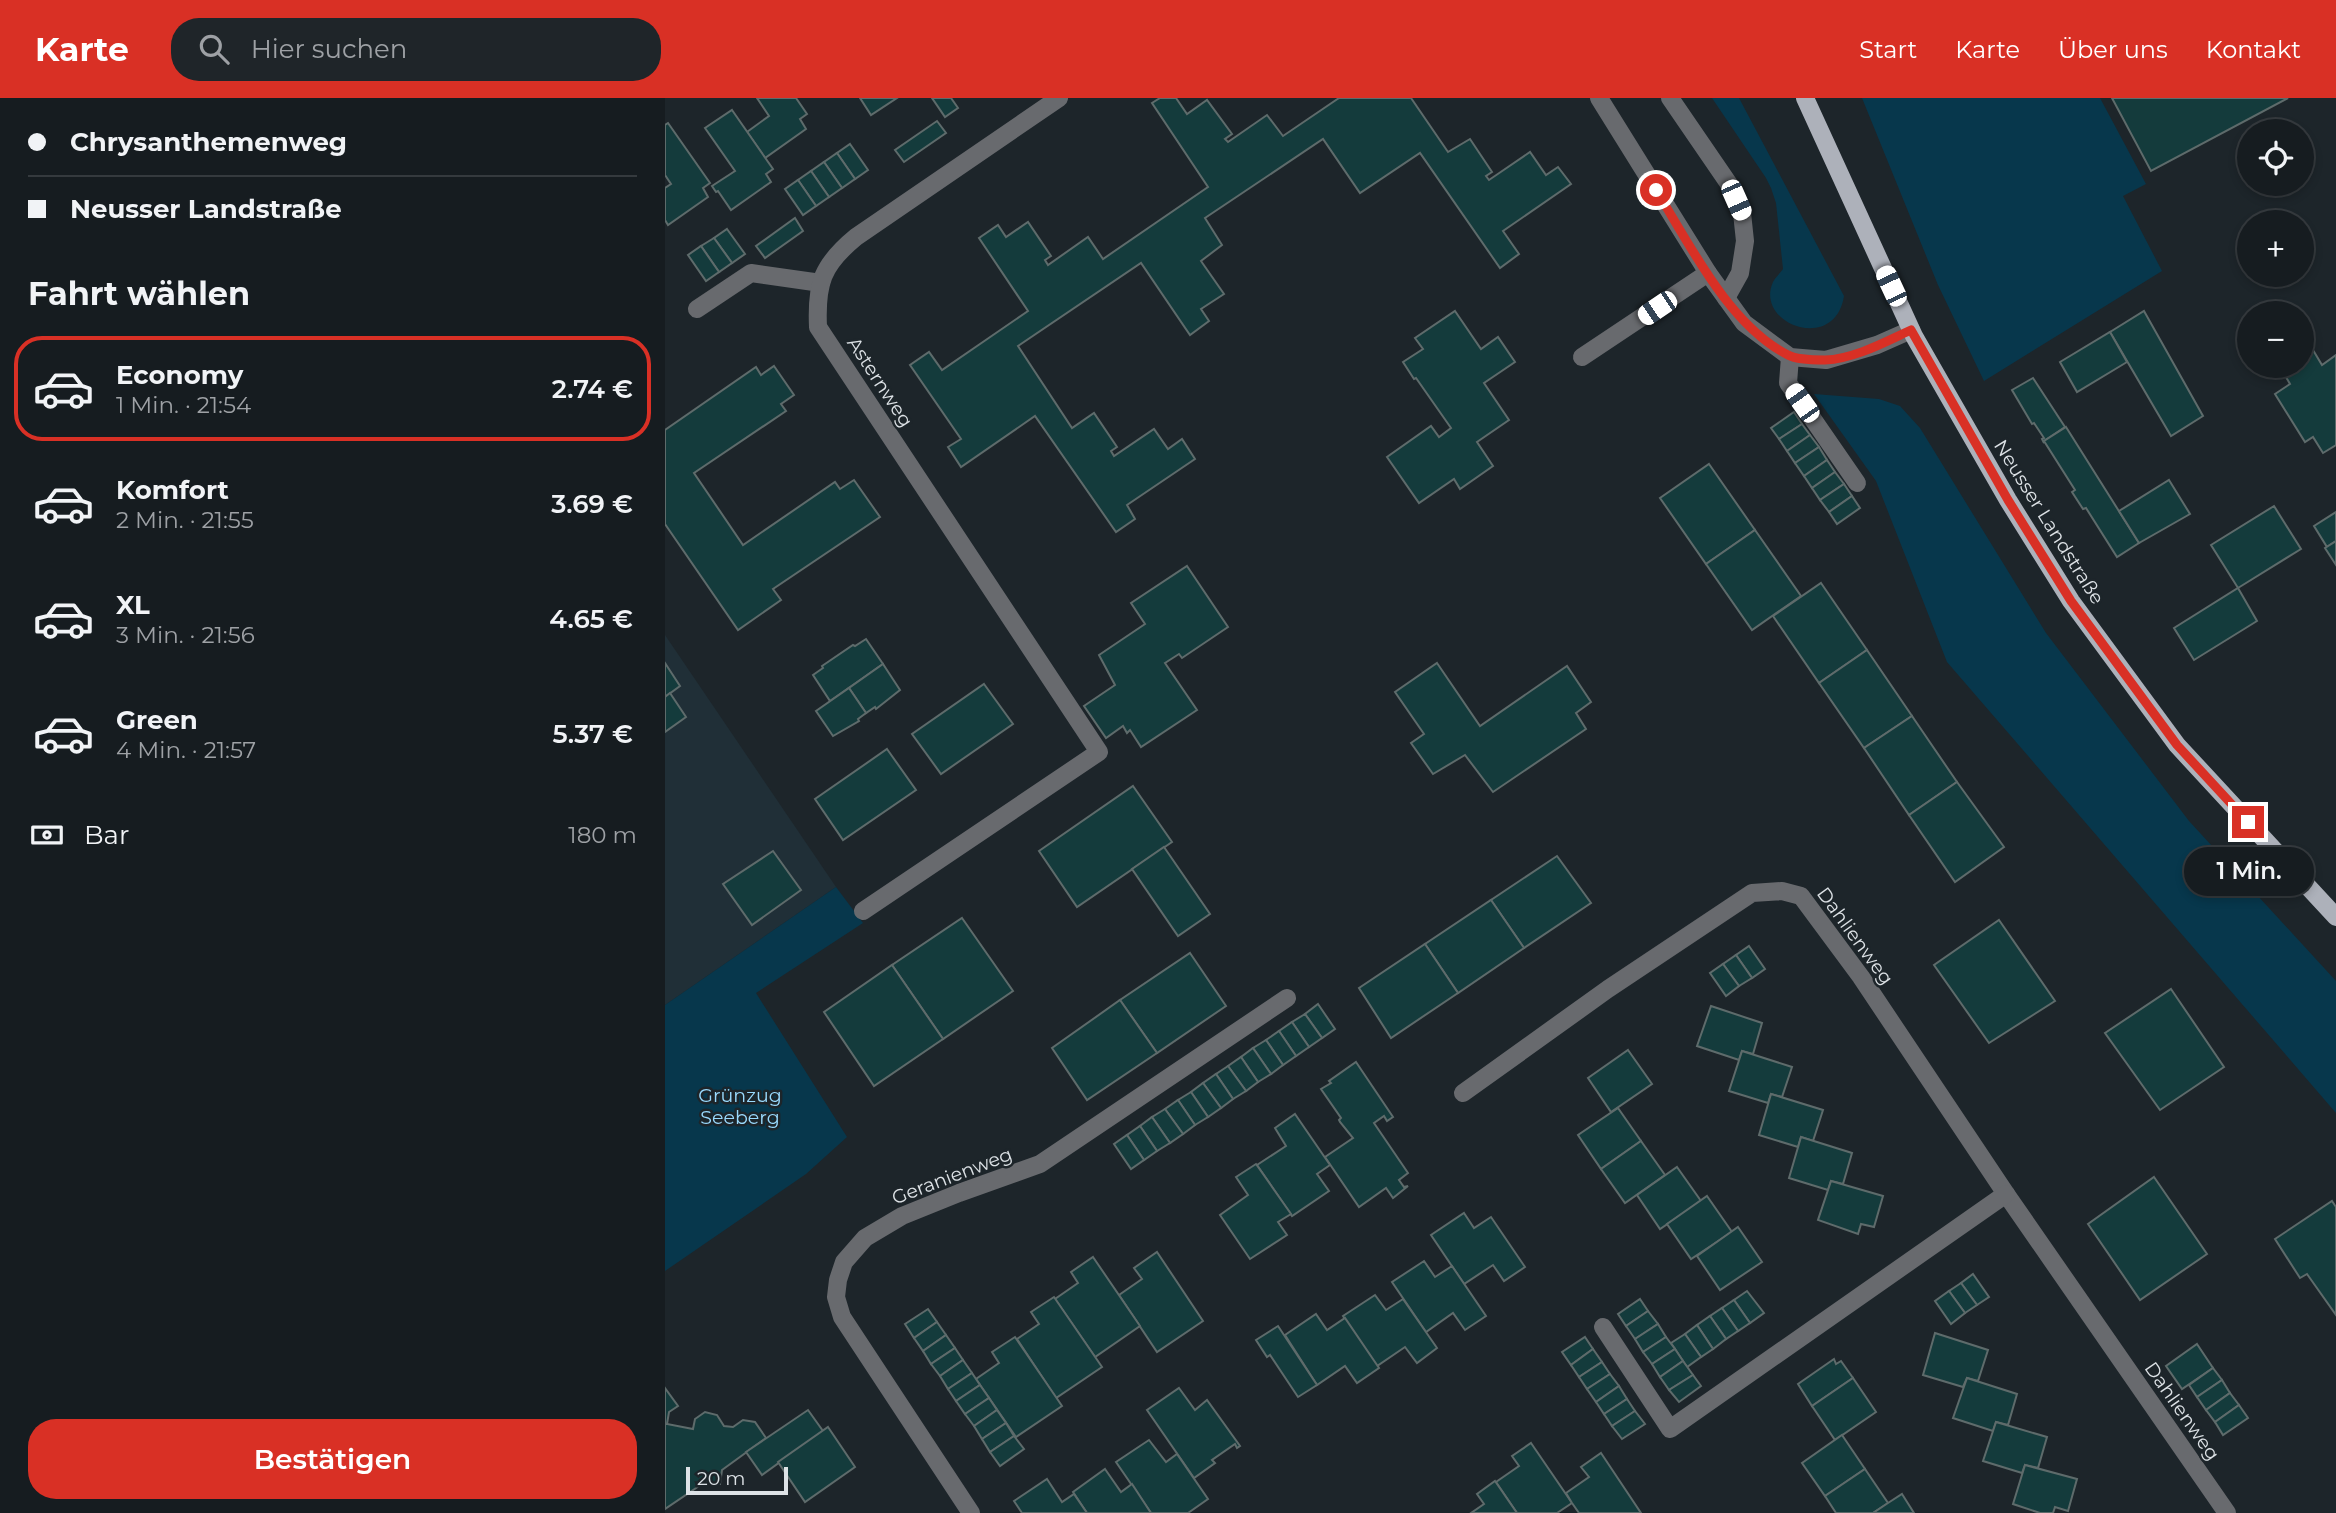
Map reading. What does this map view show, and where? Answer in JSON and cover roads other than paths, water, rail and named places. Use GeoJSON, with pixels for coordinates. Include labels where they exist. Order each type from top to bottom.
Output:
{"type":"FeatureCollection","features":[{"type":"Feature","properties":{"kind":"main road","name":"Neusser Landstraße"},"geometry":{"type":"LineString","coordinates":[[1805,98],[1911,330],[2008,500],[2071,601],[2177,745],[2336,918]]}},
{"type":"Feature","properties":{"kind":"street","name":"Asternweg"},"geometry":{"type":"LineString","coordinates":[[863,911],[1099,752],[818,327],[817,301],[821,283],[837,252],[1059,98]]}},
{"type":"Feature","properties":{"kind":"street"},"geometry":{"type":"LineString","coordinates":[[1599,98],[1708,273],[1744,323],[1790,357],[1826,360],[1877,345],[1911,330]]}},
{"type":"Feature","properties":{"kind":"street"},"geometry":{"type":"LineString","coordinates":[[1670,98],[1731,187],[1742,213],[1745,241],[1740,273],[1726,298]]}},
{"type":"Feature","properties":{"kind":"street"},"geometry":{"type":"LineString","coordinates":[[697,309],[751,273],[821,283]]}},
{"type":"Feature","properties":{"kind":"street"},"geometry":{"type":"LineString","coordinates":[[1582,357],[1708,273]]}},
{"type":"Feature","properties":{"kind":"street"},"geometry":{"type":"LineString","coordinates":[[1790,357],[1788,383],[1857,483]]}},
{"type":"Feature","properties":{"kind":"street","name":"Dahlienweg"},"geometry":{"type":"LineString","coordinates":[[1463,1093],[1608,989],[1752,893],[1782,891],[1801,896],[1861,977],[2006,1194],[2227,1513]]}},
{"type":"Feature","properties":{"kind":"street","name":"Geranienweg"},"geometry":{"type":"LineString","coordinates":[[971,1513],[842,1317],[836,1297],[844,1262],[865,1238],[902,1216],[1040,1164],[1287,998]]}},
{"type":"Feature","properties":{"kind":"street"},"geometry":{"type":"LineString","coordinates":[[1603,1328],[1669,1429],[2006,1194]]}},
{"type":"Feature","properties":{"kind":"park label","name":"Grünzug Seeberg"},"geometry":{"type":"Point","coordinates":[740,1106]}}]}
